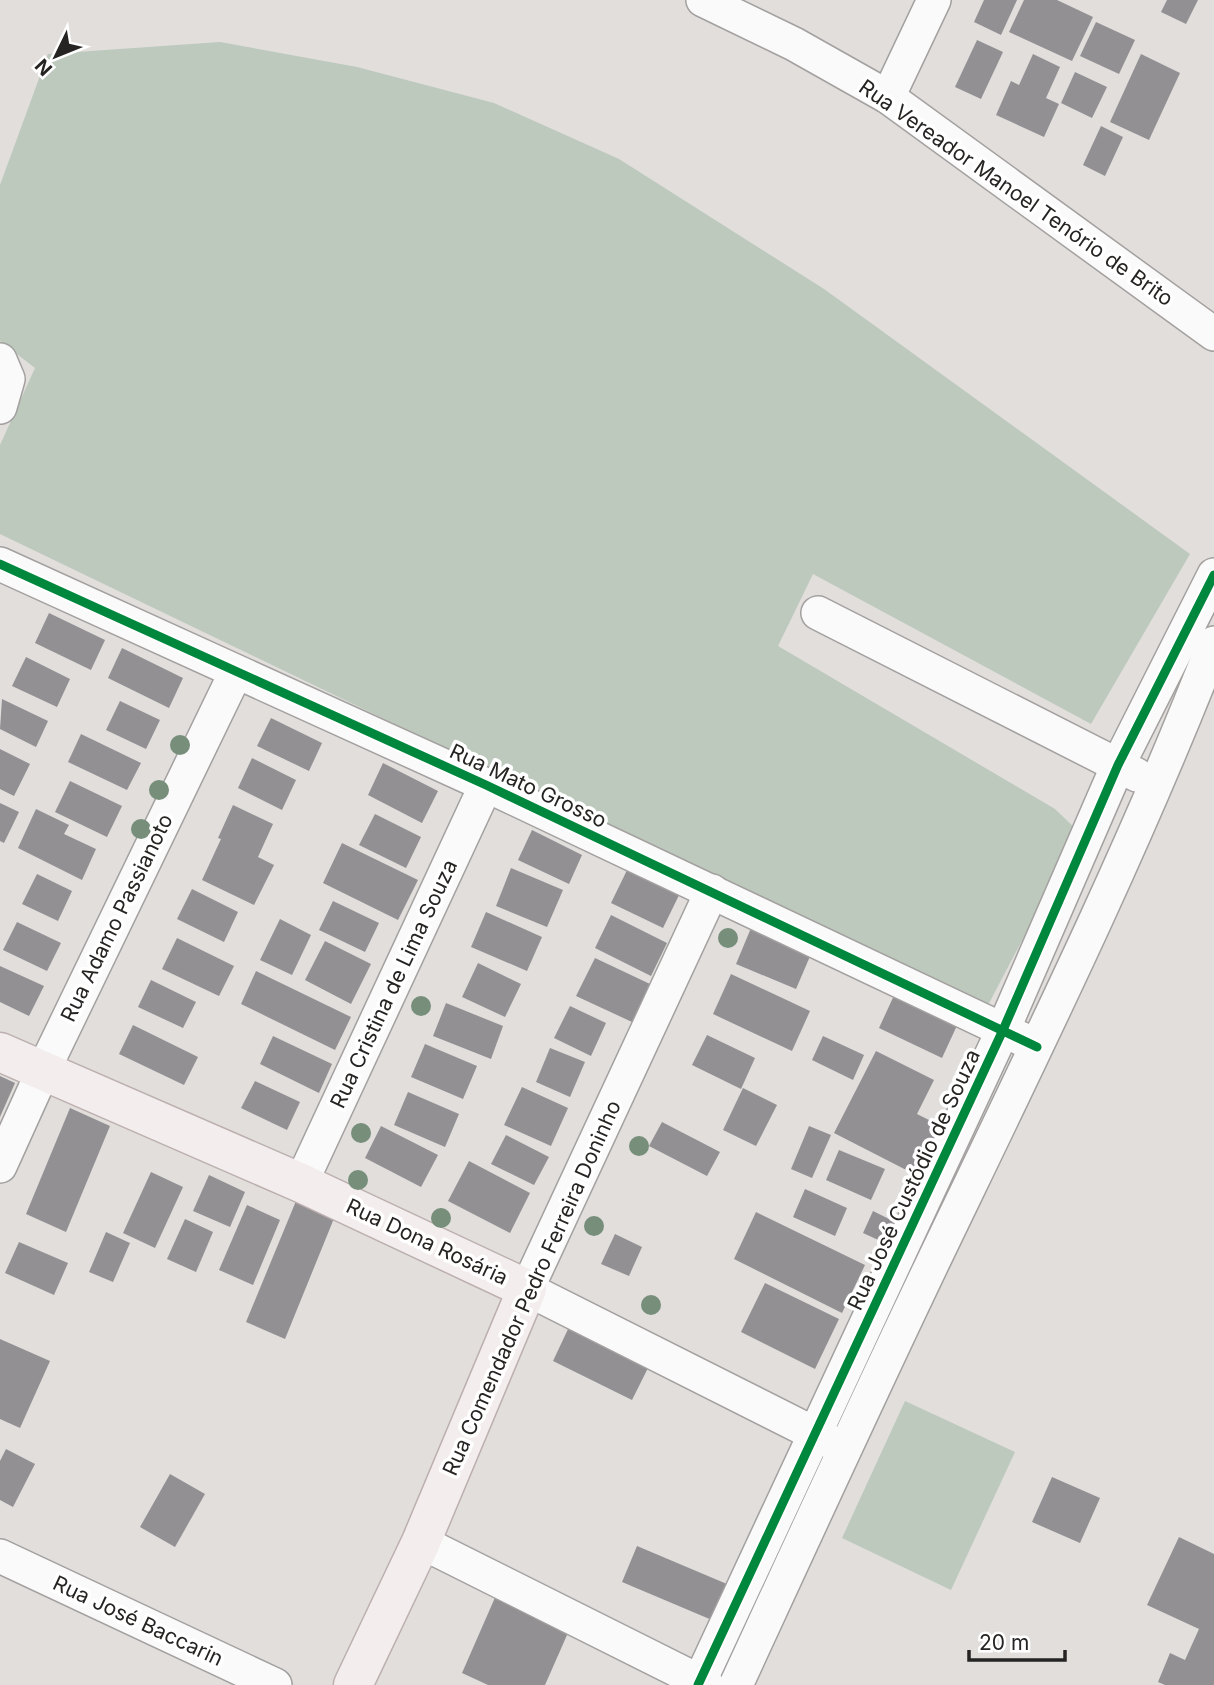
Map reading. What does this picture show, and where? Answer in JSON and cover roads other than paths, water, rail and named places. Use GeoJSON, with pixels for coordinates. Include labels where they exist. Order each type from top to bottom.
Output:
{"type":"FeatureCollection","features":[{"type":"Feature","properties":{"kind":"main road","name":"Rua Dona Rosária"},"geometry":{"type":"LineString","coordinates":[[0,1052],[301,1183],[527,1289]]}},
{"type":"Feature","properties":{"kind":"main road","name":"Rua Comendador Pedro Ferreira Doninho"},"geometry":{"type":"LineString","coordinates":[[353,1685],[421,1542],[527,1289]]}},
{"type":"Feature","properties":{"kind":"street","name":"Rua Vereador Manoel Tenório de Brito"},"geometry":{"type":"LineString","coordinates":[[703,0],[794,44],[888,97],[1214,334]]}},
{"type":"Feature","properties":{"kind":"street"},"geometry":{"type":"LineString","coordinates":[[888,97],[934,0]]}},
{"type":"Feature","properties":{"kind":"street"},"geometry":{"type":"LineString","coordinates":[[0,360],[8,379],[0,407]]}},
{"type":"Feature","properties":{"kind":"street","name":"Rua Mato Grosso"},"geometry":{"type":"LineString","coordinates":[[0,564],[486,785],[1037,1047]]}},
{"type":"Feature","properties":{"kind":"street","name":"Rua José Custódio de Souza"},"geometry":{"type":"LineString","coordinates":[[702,1684],[814,1433],[1003,1030],[1118,765],[1202,629],[1213,579]]}},
{"type":"Feature","properties":{"kind":"street"},"geometry":{"type":"LineString","coordinates":[[818,613],[1155,784]]}},
{"type":"Feature","properties":{"kind":"street"},"geometry":{"type":"LineString","coordinates":[[736,1685],[845,1449],[1037,1047],[1187,712],[1214,643]]}},
{"type":"Feature","properties":{"kind":"street","name":"Rua Adamo Passianoto"},"geometry":{"type":"LineString","coordinates":[[0,1166],[43,1071],[236,672]]}},
{"type":"Feature","properties":{"kind":"street","name":"Rua Cristina de Lima Souza"},"geometry":{"type":"LineString","coordinates":[[301,1183],[486,785]]}},
{"type":"Feature","properties":{"kind":"street","name":"Rua Comendador Pedro Ferreira Doninho"},"geometry":{"type":"LineString","coordinates":[[527,1289],[712,891]]}},
{"type":"Feature","properties":{"kind":"street","name":"Rua Dona Rosária"},"geometry":{"type":"LineString","coordinates":[[527,1289],[845,1449]]}},
{"type":"Feature","properties":{"kind":"street"},"geometry":{"type":"LineString","coordinates":[[421,1542],[702,1684]]}},
{"type":"Feature","properties":{"kind":"street","name":"Rua José Baccarin"},"geometry":{"type":"LineString","coordinates":[[0,1556],[275,1685]]}}]}
